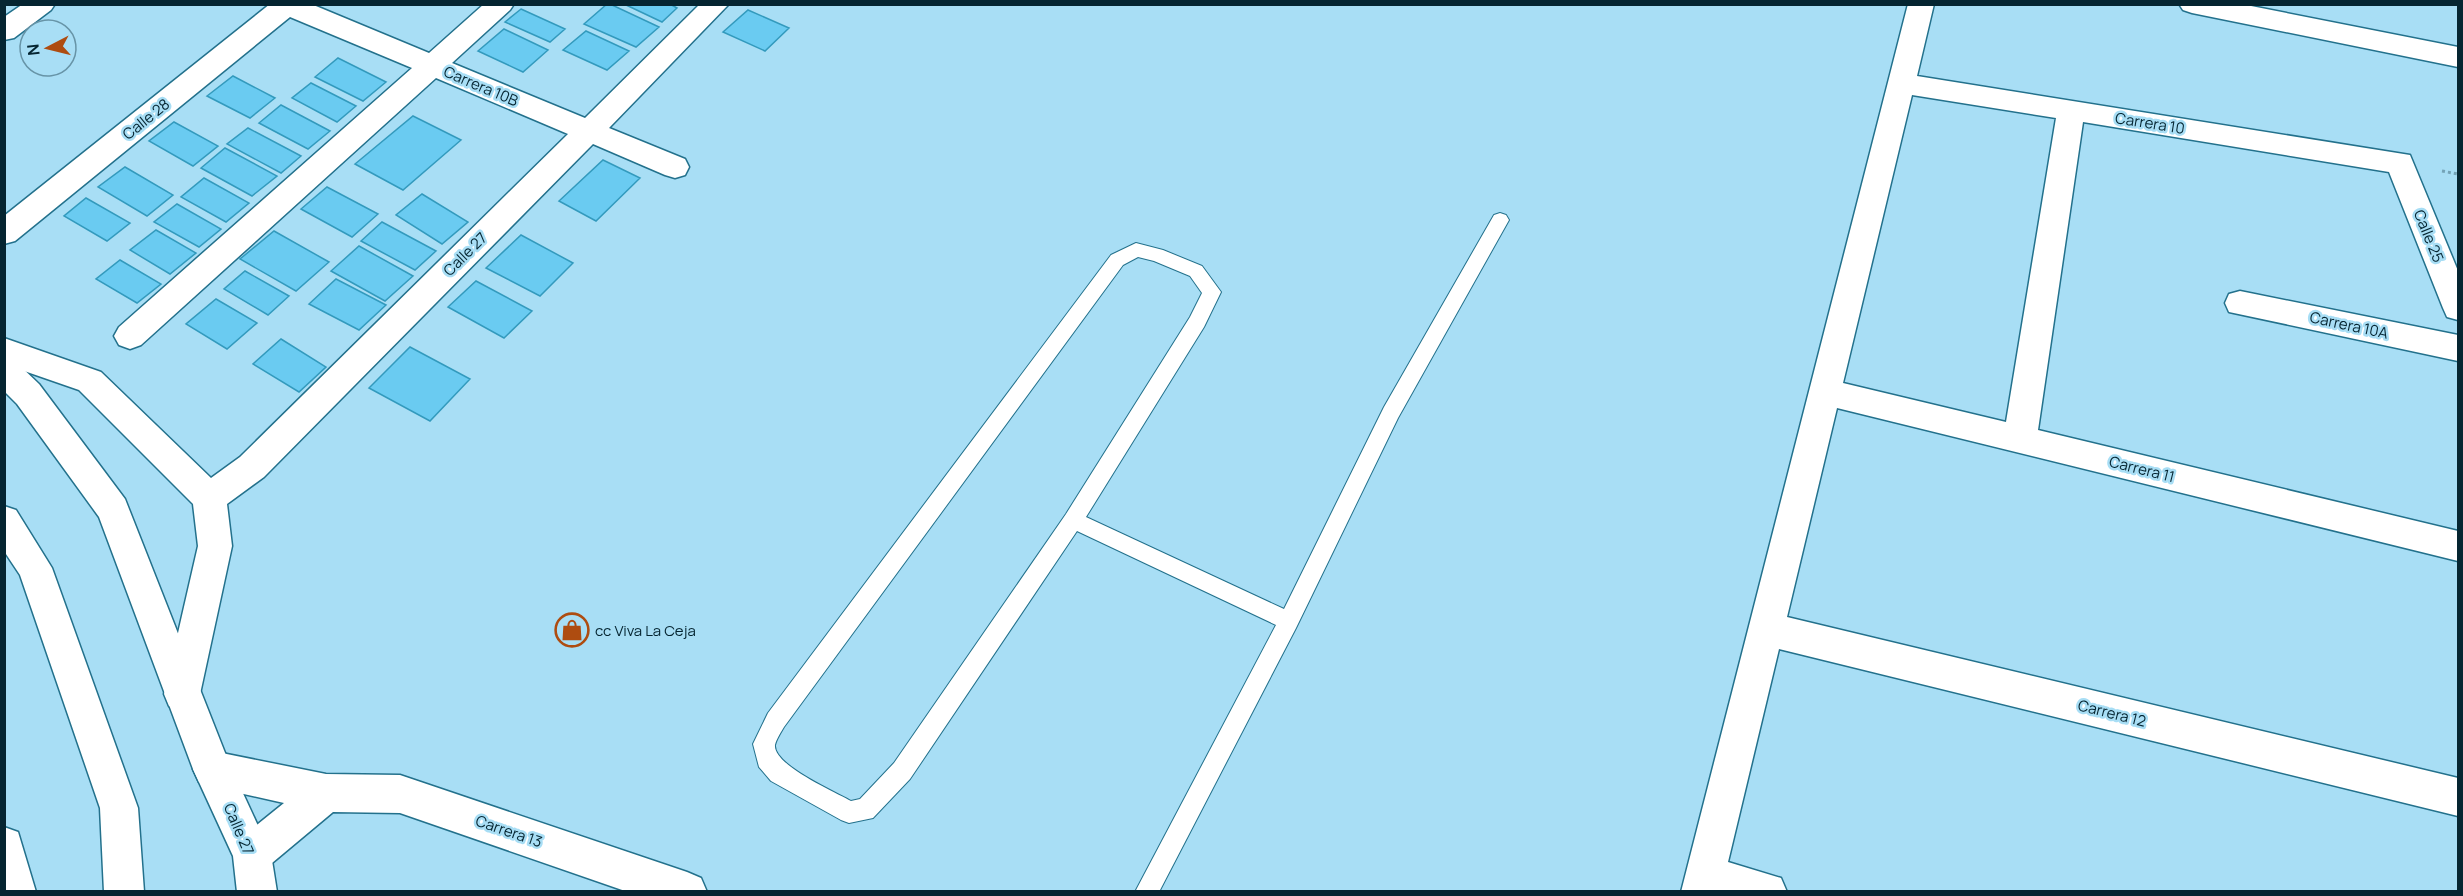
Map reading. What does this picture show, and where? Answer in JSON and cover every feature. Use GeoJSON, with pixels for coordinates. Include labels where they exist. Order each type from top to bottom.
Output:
{"type":"FeatureCollection","features":[{"type":"Feature","properties":{"kind":"street"},"geometry":{"type":"LineString","coordinates":[[130,336],[501,4]]}},
{"type":"Feature","properties":{"kind":"street","name":"Calle 27"},"geometry":{"type":"LineString","coordinates":[[209,498],[252,467],[716,4]]}},
{"type":"Feature","properties":{"kind":"street"},"geometry":{"type":"LineString","coordinates":[[1767,891],[1704,883],[1921,4]]}},
{"type":"Feature","properties":{"kind":"street"},"geometry":{"type":"LineString","coordinates":[[2192,4],[2296,14],[2458,57]]}},
{"type":"Feature","properties":{"kind":"street","name":"Carrera 10B"},"geometry":{"type":"LineString","coordinates":[[287,5],[675,167]]}},
{"type":"Feature","properties":{"kind":"street","name":"Calle 28"},"geometry":{"type":"LineString","coordinates":[[4,233],[287,5]]}},
{"type":"Feature","properties":{"kind":"street"},"geometry":{"type":"LineString","coordinates":[[4,31],[34,6]]}},
{"type":"Feature","properties":{"kind":"street","name":"Carrera 10"},"geometry":{"type":"LineString","coordinates":[[1901,83],[2400,163]]}},
{"type":"Feature","properties":{"kind":"street"},"geometry":{"type":"LineString","coordinates":[[2020,439],[2071,110]]}},
{"type":"Feature","properties":{"kind":"street","name":"Calle 25"},"geometry":{"type":"LineString","coordinates":[[2400,163],[2458,308]]}},
{"type":"Feature","properties":{"kind":"street","name":"Carrera 10A"},"geometry":{"type":"LineString","coordinates":[[2240,303],[2458,348]]}},
{"type":"Feature","properties":{"kind":"street"},"geometry":{"type":"LineString","coordinates":[[4,351],[90,381],[209,498],[215,546],[182,694]]}},
{"type":"Feature","properties":{"kind":"street","name":"Calle 27"},"geometry":{"type":"LineString","coordinates":[[4,370],[28,394],[113,510],[212,769],[252,854],[257,891]]}},
{"type":"Feature","properties":{"kind":"street","name":"Carrera 11"},"geometry":{"type":"LineString","coordinates":[[1825,392],[2458,546]]}},
{"type":"Feature","properties":{"kind":"street"},"geometry":{"type":"LineString","coordinates":[[4,521],[35,568],[119,808],[124,891]]}},
{"type":"Feature","properties":{"kind":"street","name":"Carrera 12"},"geometry":{"type":"LineString","coordinates":[[1766,629],[2458,797]]}},
{"type":"Feature","properties":{"kind":"street","name":"Carrera 13"},"geometry":{"type":"LineString","coordinates":[[212,769],[326,793],[400,794],[687,891]]}},
{"type":"Feature","properties":{"kind":"street"},"geometry":{"type":"LineString","coordinates":[[252,854],[326,793]]}},
{"type":"Feature","properties":{"kind":"street"},"geometry":{"type":"LineString","coordinates":[[4,846],[16,891]]}},
{"type":"Feature","properties":{"kind":"lane"},"geometry":{"type":"LineString","coordinates":[[1146,891],[1289,621],[1391,413],[1500,220]]}},
{"type":"Feature","properties":{"kind":"lane"},"geometry":{"type":"LineString","coordinates":[[1136,250],[1157,255],[1196,271],[1212,292],[1197,322],[1073,520],[902,771],[865,810],[849,812],[779,773],[767,759],[764,744],[776,720],[1117,260],[1136,250]]}},
{"type":"Feature","properties":{"kind":"lane"},"geometry":{"type":"LineString","coordinates":[[1073,520],[1289,621]]}},
{"type":"Feature","properties":{"kind":"building"},"geometry":{"type":"Polygon","coordinates":[[[607,4],[659,27],[636,47],[584,24],[607,4]]]}},
{"type":"Feature","properties":{"kind":"building"},"geometry":{"type":"Polygon","coordinates":[[[624,4],[670,4],[677,8],[662,22],[624,4]]]}},
{"type":"Feature","properties":{"kind":"building"},"geometry":{"type":"Polygon","coordinates":[[[521,9],[565,29],[550,42],[505,22],[521,9]]]}},
{"type":"Feature","properties":{"kind":"building"},"geometry":{"type":"Polygon","coordinates":[[[748,10],[789,28],[765,51],[723,32],[748,10]]]}},
{"type":"Feature","properties":{"kind":"building"},"geometry":{"type":"Polygon","coordinates":[[[504,29],[548,50],[523,72],[478,51],[504,29]]]}},
{"type":"Feature","properties":{"kind":"building"},"geometry":{"type":"Polygon","coordinates":[[[586,31],[629,51],[607,70],[563,50],[586,31]]]}},
{"type":"Feature","properties":{"kind":"building"},"geometry":{"type":"Polygon","coordinates":[[[338,58],[386,82],[363,101],[315,77],[338,58]]]}},
{"type":"Feature","properties":{"kind":"building"},"geometry":{"type":"Polygon","coordinates":[[[233,76],[275,98],[250,118],[207,96],[233,76]]]}},
{"type":"Feature","properties":{"kind":"building"},"geometry":{"type":"Polygon","coordinates":[[[311,83],[356,106],[337,122],[292,98],[311,83]]]}},
{"type":"Feature","properties":{"kind":"building"},"geometry":{"type":"Polygon","coordinates":[[[281,105],[330,131],[308,149],[259,123],[281,105]]]}},
{"type":"Feature","properties":{"kind":"building"},"geometry":{"type":"Polygon","coordinates":[[[413,116],[461,140],[403,190],[355,164],[413,116]]]}},
{"type":"Feature","properties":{"kind":"building"},"geometry":{"type":"Polygon","coordinates":[[[174,122],[218,146],[193,166],[149,141],[174,122]]]}},
{"type":"Feature","properties":{"kind":"building"},"geometry":{"type":"Polygon","coordinates":[[[248,128],[301,156],[281,173],[227,144],[248,128]]]}},
{"type":"Feature","properties":{"kind":"building"},"geometry":{"type":"Polygon","coordinates":[[[225,148],[277,176],[252,196],[201,168],[225,148]]]}},
{"type":"Feature","properties":{"kind":"building"},"geometry":{"type":"Polygon","coordinates":[[[603,160],[640,178],[596,221],[559,201],[603,160]]]}},
{"type":"Feature","properties":{"kind":"building"},"geometry":{"type":"Polygon","coordinates":[[[125,167],[173,195],[147,216],[98,187],[125,167]]]}},
{"type":"Feature","properties":{"kind":"building"},"geometry":{"type":"Polygon","coordinates":[[[204,178],[249,203],[226,222],[181,197],[204,178]]]}},
{"type":"Feature","properties":{"kind":"building"},"geometry":{"type":"Polygon","coordinates":[[[327,187],[378,214],[352,237],[301,209],[327,187]]]}},
{"type":"Feature","properties":{"kind":"building"},"geometry":{"type":"Polygon","coordinates":[[[422,194],[468,222],[442,244],[396,215],[422,194]]]}},
{"type":"Feature","properties":{"kind":"building"},"geometry":{"type":"Polygon","coordinates":[[[86,198],[130,223],[107,241],[64,216],[86,198]]]}},
{"type":"Feature","properties":{"kind":"building"},"geometry":{"type":"Polygon","coordinates":[[[177,204],[221,229],[199,247],[154,222],[177,204]]]}},
{"type":"Feature","properties":{"kind":"building"},"geometry":{"type":"Polygon","coordinates":[[[382,222],[436,251],[415,270],[361,241],[382,222]]]}},
{"type":"Feature","properties":{"kind":"building"},"geometry":{"type":"Polygon","coordinates":[[[156,230],[196,253],[170,274],[130,250],[156,230]]]}},
{"type":"Feature","properties":{"kind":"building"},"geometry":{"type":"Polygon","coordinates":[[[274,231],[329,262],[296,291],[240,259],[274,231]]]}},
{"type":"Feature","properties":{"kind":"building"},"geometry":{"type":"Polygon","coordinates":[[[521,235],[573,263],[540,296],[486,268],[521,235]]]}},
{"type":"Feature","properties":{"kind":"building"},"geometry":{"type":"Polygon","coordinates":[[[359,246],[413,276],[385,301],[331,271],[359,246]]]}},
{"type":"Feature","properties":{"kind":"building"},"geometry":{"type":"Polygon","coordinates":[[[120,260],[161,284],[137,303],[96,279],[120,260]]]}},
{"type":"Feature","properties":{"kind":"building"},"geometry":{"type":"Polygon","coordinates":[[[245,271],[289,296],[268,315],[224,289],[245,271]]]}},
{"type":"Feature","properties":{"kind":"building"},"geometry":{"type":"Polygon","coordinates":[[[336,279],[386,305],[359,330],[309,304],[336,279]]]}},
{"type":"Feature","properties":{"kind":"building"},"geometry":{"type":"Polygon","coordinates":[[[476,281],[532,311],[504,338],[448,307],[476,281]]]}},
{"type":"Feature","properties":{"kind":"building"},"geometry":{"type":"Polygon","coordinates":[[[216,299],[257,323],[227,349],[186,324],[216,299]]]}},
{"type":"Feature","properties":{"kind":"building"},"geometry":{"type":"Polygon","coordinates":[[[281,339],[326,367],[299,392],[253,364],[281,339]]]}},
{"type":"Feature","properties":{"kind":"building"},"geometry":{"type":"Polygon","coordinates":[[[410,347],[470,379],[430,421],[369,388],[410,347]]]}},
{"type":"Feature","properties":{"kind":"place","name":"cc Viva La Ceja"},"geometry":{"type":"Point","coordinates":[572,630]}}]}
